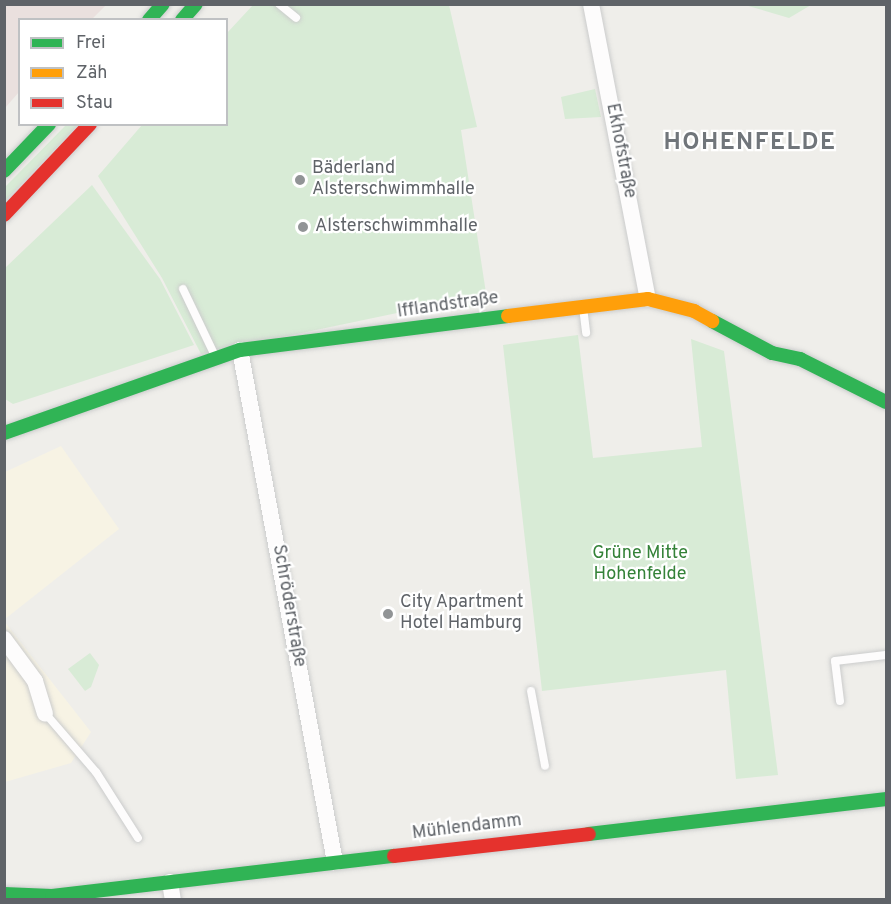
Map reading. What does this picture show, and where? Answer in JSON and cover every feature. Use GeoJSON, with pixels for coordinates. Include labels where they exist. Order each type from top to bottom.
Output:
{"type":"FeatureCollection","features":[{"type":"Feature","properties":{"kind":"main road"},"geometry":{"type":"LineString","coordinates":[[151,18],[163,4]]}},
{"type":"Feature","properties":{"kind":"main road"},"geometry":{"type":"LineString","coordinates":[[184,18],[196,4]]}},
{"type":"Feature","properties":{"kind":"main road"},"geometry":{"type":"LineString","coordinates":[[4,171],[47,126]]}},
{"type":"Feature","properties":{"kind":"main road"},"geometry":{"type":"LineString","coordinates":[[4,215],[88,126]]}},
{"type":"Feature","properties":{"kind":"main road","name":"Ifflandstraße"},"geometry":{"type":"LineString","coordinates":[[4,433],[240,350],[648,298],[694,311],[772,353],[800,359],[886,402]]}},
{"type":"Feature","properties":{"kind":"main road","name":"Mühlendamm"},"geometry":{"type":"LineString","coordinates":[[4,894],[48,898],[335,862],[886,799]]}},
{"type":"Feature","properties":{"kind":"street","name":"Ekhofstraße"},"geometry":{"type":"LineString","coordinates":[[591,4],[648,298]]}},
{"type":"Feature","properties":{"kind":"street","name":"Schröderstraße"},"geometry":{"type":"LineString","coordinates":[[240,350],[335,862]]}},
{"type":"Feature","properties":{"kind":"street"},"geometry":{"type":"LineString","coordinates":[[4,639],[35,681],[45,712]]}},
{"type":"Feature","properties":{"kind":"street"},"geometry":{"type":"LineString","coordinates":[[170,882],[173,900]]}},
{"type":"Feature","properties":{"kind":"lane"},"geometry":{"type":"LineString","coordinates":[[279,4],[296,18]]}},
{"type":"Feature","properties":{"kind":"lane"},"geometry":{"type":"LineString","coordinates":[[183,289],[216,358]]}},
{"type":"Feature","properties":{"kind":"lane"},"geometry":{"type":"LineString","coordinates":[[583,307],[586,333]]}},
{"type":"Feature","properties":{"kind":"lane"},"geometry":{"type":"LineString","coordinates":[[840,701],[836,661],[886,655]]}},
{"type":"Feature","properties":{"kind":"lane"},"geometry":{"type":"LineString","coordinates":[[531,692],[545,766]]}},
{"type":"Feature","properties":{"kind":"lane"},"geometry":{"type":"LineString","coordinates":[[45,712],[96,772],[138,838]]}},
{"type":"Feature","properties":{"kind":"shaded area"},"geometry":{"type":"Polygon","coordinates":[[[5,4],[106,5],[93,18],[18,18],[18,93],[5,108],[5,4]]]}},
{"type":"Feature","properties":{"kind":"shaded area"},"geometry":{"type":"Polygon","coordinates":[[[61,446],[119,529],[5,619],[5,472],[61,446]]]}},
{"type":"Feature","properties":{"kind":"shaded area"},"geometry":{"type":"Polygon","coordinates":[[[4,621],[91,732],[71,763],[5,782],[4,621]]]}},
{"type":"Feature","properties":{"kind":"green space","name":"Alsterschwimmhalle"},"geometry":{"type":"Polygon","coordinates":[[[253,5],[449,5],[477,127],[461,130],[488,306],[397,313],[201,354],[162,278],[98,176],[141,126],[228,126],[228,32],[253,5]]]}},
{"type":"Feature","properties":{"kind":"green space"},"geometry":{"type":"Polygon","coordinates":[[[745,5],[811,5],[789,18],[745,5]]]}},
{"type":"Feature","properties":{"kind":"green space"},"geometry":{"type":"Polygon","coordinates":[[[595,89],[601,117],[565,119],[561,97],[595,89]]]}},
{"type":"Feature","properties":{"kind":"green space"},"geometry":{"type":"Polygon","coordinates":[[[65,126],[77,126],[5,201],[5,187],[65,126]]]}},
{"type":"Feature","properties":{"kind":"green space"},"geometry":{"type":"Polygon","coordinates":[[[92,185],[160,279],[194,345],[13,404],[5,399],[5,268],[92,185]]]}},
{"type":"Feature","properties":{"kind":"green space","name":"Grüne Mitte Hohenfelde"},"geometry":{"type":"Polygon","coordinates":[[[578,335],[593,458],[702,447],[691,339],[724,351],[778,775],[736,779],[726,670],[542,691],[503,345],[578,335]]]}},
{"type":"Feature","properties":{"kind":"green space"},"geometry":{"type":"Polygon","coordinates":[[[90,653],[99,665],[91,687],[85,691],[68,669],[90,653]]]}},
{"type":"Feature","properties":{"kind":"traffic: fast"},"geometry":{"type":"LineString","coordinates":[[151,18],[163,4]]}},
{"type":"Feature","properties":{"kind":"traffic: fast"},"geometry":{"type":"LineString","coordinates":[[184,18],[196,4]]}},
{"type":"Feature","properties":{"kind":"traffic: fast"},"geometry":{"type":"LineString","coordinates":[[4,171],[47,126]]}},
{"type":"Feature","properties":{"kind":"traffic: fast"},"geometry":{"type":"LineString","coordinates":[[4,433],[240,350],[508,316]]}},
{"type":"Feature","properties":{"kind":"traffic: fast"},"geometry":{"type":"LineString","coordinates":[[712,321],[772,353],[800,359],[886,402]]}},
{"type":"Feature","properties":{"kind":"traffic: fast"},"geometry":{"type":"LineString","coordinates":[[589,834],[886,799]]}},
{"type":"Feature","properties":{"kind":"traffic: fast"},"geometry":{"type":"LineString","coordinates":[[4,894],[52,896],[394,856]]}},
{"type":"Feature","properties":{"kind":"traffic: slow"},"geometry":{"type":"LineString","coordinates":[[508,316],[648,299],[694,311],[712,321]]}},
{"type":"Feature","properties":{"kind":"traffic: jam"},"geometry":{"type":"LineString","coordinates":[[4,215],[88,126]]}},
{"type":"Feature","properties":{"kind":"traffic: jam"},"geometry":{"type":"LineString","coordinates":[[394,856],[589,834]]}},
{"type":"Feature","properties":{"kind":"place","name":"Bäderland Alsterschwimmhalle"},"geometry":{"type":"Point","coordinates":[300,180]}},
{"type":"Feature","properties":{"kind":"place","name":"Alsterschwimmhalle"},"geometry":{"type":"Point","coordinates":[303,227]}},
{"type":"Feature","properties":{"kind":"place","name":"City Apartment Hotel Hamburg"},"geometry":{"type":"Point","coordinates":[388,614]}},
{"type":"Feature","properties":{"kind":"district","name":"HOHENFELDE"},"geometry":{"type":"Point","coordinates":[750,144]}}]}
